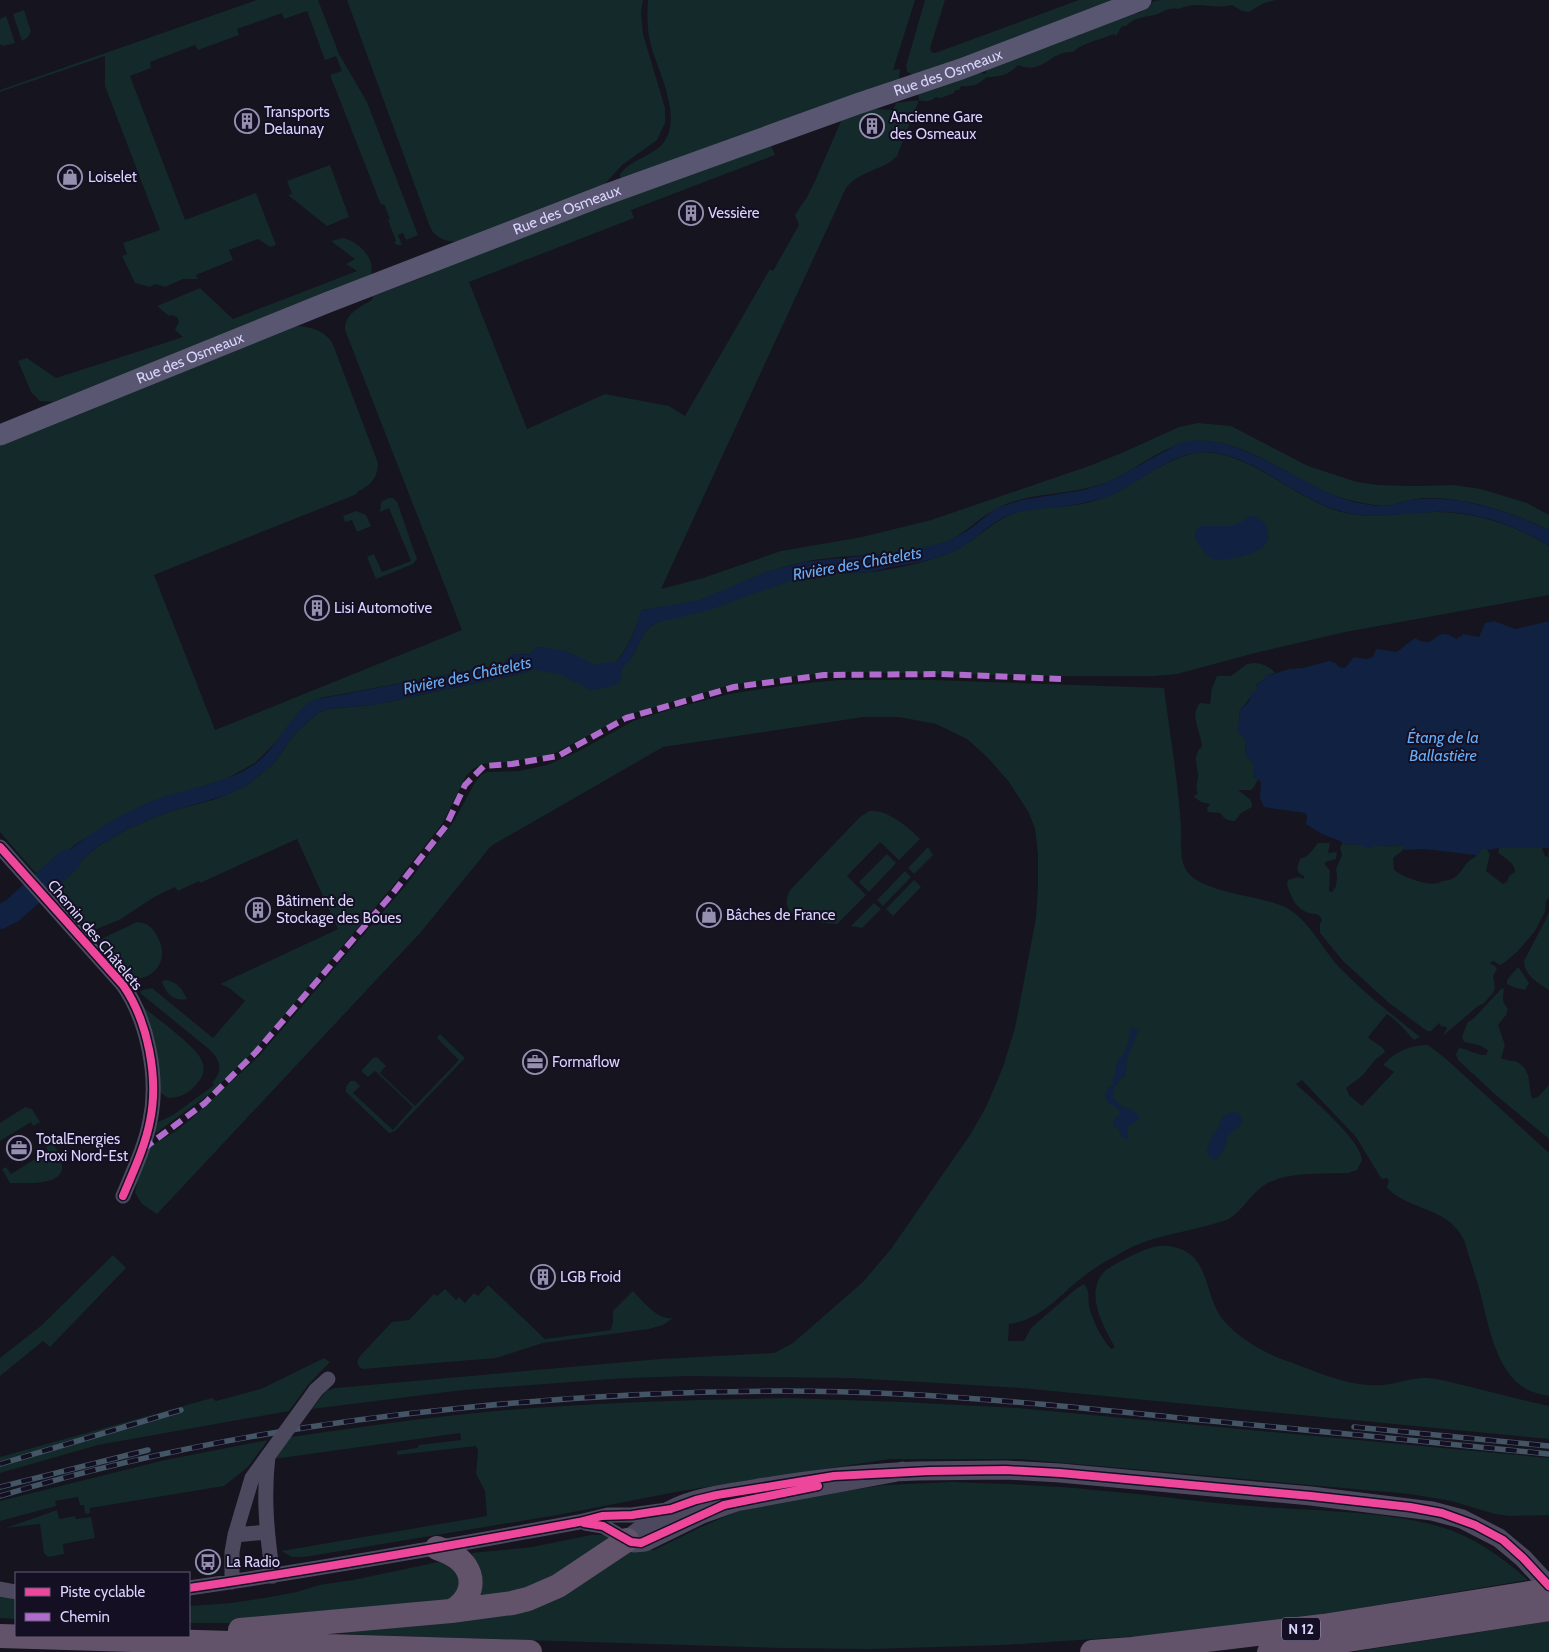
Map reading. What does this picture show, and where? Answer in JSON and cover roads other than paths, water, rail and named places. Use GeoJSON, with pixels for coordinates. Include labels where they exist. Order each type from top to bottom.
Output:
{"type":"FeatureCollection","features":[{"type":"Feature","properties":{"kind":"highway"},"geometry":{"type":"LineString","coordinates":[[190,1631],[243,1630],[451,1611],[512,1603],[542,1594],[576,1576],[626,1540]]}},
{"type":"Feature","properties":{"kind":"highway"},"geometry":{"type":"LineString","coordinates":[[436,1548],[452,1554],[464,1563],[471,1578],[471,1586],[465,1602],[451,1611]]}},
{"type":"Feature","properties":{"kind":"highway","name":"N 12"},"geometry":{"type":"LineString","coordinates":[[1269,1652],[1344,1642],[1512,1604],[1549,1588]]}},
{"type":"Feature","properties":{"kind":"highway","name":"N 12"},"geometry":{"type":"LineString","coordinates":[[1092,1652],[1132,1649],[1512,1604],[1549,1609]]}},
{"type":"Feature","properties":{"kind":"highway"},"geometry":{"type":"LineString","coordinates":[[0,1636],[15,1634]]}},
{"type":"Feature","properties":{"kind":"highway"},"geometry":{"type":"LineString","coordinates":[[0,1636],[15,1636]]}},
{"type":"Feature","properties":{"kind":"highway"},"geometry":{"type":"LineString","coordinates":[[33,1637],[530,1652]]}},
{"type":"Feature","properties":{"kind":"main road","name":"Rue des Osmeaux"},"geometry":{"type":"LineString","coordinates":[[0,435],[326,303],[593,200],[857,104],[961,69],[1140,0]]}},
{"type":"Feature","properties":{"kind":"street","name":"Chemin des Châtelets"},"geometry":{"type":"LineString","coordinates":[[0,847],[123,985],[135,1005],[146,1034],[153,1087],[150,1121],[143,1149],[123,1196]]}},
{"type":"Feature","properties":{"kind":"street"},"geometry":{"type":"LineString","coordinates":[[232,1582],[232,1552],[235,1536],[252,1478],[316,1390],[328,1379]]}},
{"type":"Feature","properties":{"kind":"street"},"geometry":{"type":"LineString","coordinates":[[268,1456],[266,1475],[267,1532],[273,1576]]}},
{"type":"Feature","properties":{"kind":"street"},"geometry":{"type":"LineString","coordinates":[[190,1588],[273,1576],[436,1548],[579,1522],[602,1516],[632,1515],[671,1509],[717,1495],[807,1480],[903,1472],[1006,1470],[1060,1473],[1311,1496],[1426,1510],[1462,1519],[1500,1538],[1524,1558],[1549,1588]]}},
{"type":"Feature","properties":{"kind":"street"},"geometry":{"type":"LineString","coordinates":[[579,1522],[603,1526],[634,1543],[645,1542],[702,1514],[736,1502],[903,1472]]}},
{"type":"Feature","properties":{"kind":"street"},"geometry":{"type":"LineString","coordinates":[[626,1540],[671,1509]]}},
{"type":"Feature","properties":{"kind":"street"},"geometry":{"type":"LineString","coordinates":[[235,1536],[267,1532]]}},
{"type":"Feature","properties":{"kind":"street"},"geometry":{"type":"LineString","coordinates":[[0,1589],[15,1592]]}},
{"type":"Feature","properties":{"kind":"water"},"geometry":{"type":"Polygon","coordinates":[[[1210,441],[1231,446],[1252,454],[1333,495],[1354,502],[1383,506],[1414,500],[1438,499],[1471,503],[1503,511],[1549,530],[1549,546],[1508,525],[1479,516],[1433,512],[1367,516],[1338,510],[1299,493],[1244,462],[1225,455],[1206,452],[1193,453],[1167,463],[1106,497],[1078,504],[1028,510],[1011,515],[997,521],[962,547],[939,557],[865,572],[809,574],[706,611],[656,623],[645,631],[632,657],[607,686],[581,684],[579,674],[584,668],[602,670],[616,662],[621,656],[630,640],[642,610],[700,600],[768,571],[803,562],[902,552],[946,542],[967,531],[997,508],[1022,500],[1084,490],[1100,485],[1180,443],[1210,441]]]}},
{"type":"Feature","properties":{"kind":"water"},"geometry":{"type":"Polygon","coordinates":[[[1251,515],[1264,523],[1268,531],[1268,540],[1261,548],[1248,554],[1225,560],[1212,558],[1204,552],[1195,537],[1195,532],[1200,526],[1232,526],[1251,515]]]}},
{"type":"Feature","properties":{"kind":"water","name":"Étang de la Ballastière"},"geometry":{"type":"Polygon","coordinates":[[[1494,621],[1515,629],[1549,621],[1549,848],[1499,848],[1490,850],[1482,848],[1478,855],[1475,855],[1424,849],[1403,850],[1404,846],[1374,845],[1373,848],[1365,848],[1363,845],[1342,844],[1342,842],[1320,833],[1306,824],[1307,816],[1305,813],[1264,807],[1260,798],[1261,782],[1253,776],[1253,764],[1246,754],[1245,739],[1237,731],[1240,709],[1248,703],[1251,693],[1256,691],[1256,685],[1264,680],[1267,674],[1270,675],[1329,661],[1345,668],[1354,657],[1366,659],[1373,657],[1376,649],[1397,652],[1415,638],[1427,642],[1444,634],[1456,639],[1460,636],[1462,637],[1462,634],[1479,637],[1485,623],[1494,621]]]}},
{"type":"Feature","properties":{"kind":"water"},"geometry":{"type":"Polygon","coordinates":[[[513,654],[556,655],[576,661],[570,670],[547,665],[524,673],[373,705],[328,709],[318,713],[295,733],[274,763],[246,786],[227,795],[168,812],[127,829],[97,847],[49,889],[39,877],[77,844],[118,817],[161,798],[229,777],[255,764],[270,749],[298,713],[313,700],[503,664],[513,654]]]}},
{"type":"Feature","properties":{"kind":"water"},"geometry":{"type":"Polygon","coordinates":[[[27,892],[34,900],[14,918],[0,926],[0,910],[27,892]]]}},
{"type":"Feature","properties":{"kind":"water"},"geometry":{"type":"Polygon","coordinates":[[[1131,1026],[1135,1030],[1139,1029],[1128,1056],[1125,1077],[1121,1078],[1113,1090],[1114,1095],[1112,1097],[1123,1107],[1131,1109],[1139,1116],[1138,1120],[1128,1126],[1127,1139],[1122,1136],[1118,1128],[1113,1127],[1114,1119],[1120,1113],[1118,1109],[1107,1101],[1105,1095],[1108,1088],[1114,1084],[1112,1081],[1117,1061],[1123,1055],[1128,1044],[1131,1026]]]}},
{"type":"Feature","properties":{"kind":"water"},"geometry":{"type":"Polygon","coordinates":[[[1231,1112],[1236,1112],[1241,1116],[1242,1124],[1228,1135],[1225,1147],[1216,1160],[1213,1160],[1207,1151],[1211,1137],[1218,1129],[1222,1117],[1231,1112]]]}},
{"type":"Feature","properties":{"kind":"waterway","name":"Rivière des Châtelets"},"geometry":{"type":"LineString","coordinates":[[541,659],[564,663],[594,678],[610,674]]}},
{"type":"Feature","properties":{"kind":"waterway","name":"Rivière des Châtelets"},"geometry":{"type":"LineString","coordinates":[[0,917],[12,911],[68,861]]}},
{"type":"Feature","properties":{"kind":"railway"},"geometry":{"type":"LineString","coordinates":[[0,1496],[114,1465],[171,1452],[345,1422],[404,1414],[571,1398],[736,1391],[846,1392],[973,1399],[1549,1454]]}},
{"type":"Feature","properties":{"kind":"railway"},"geometry":{"type":"LineString","coordinates":[[0,1464],[181,1410]]}},
{"type":"Feature","properties":{"kind":"railway"},"geometry":{"type":"LineString","coordinates":[[1354,1427],[1549,1446]]}},
{"type":"Feature","properties":{"kind":"railway"},"geometry":{"type":"LineString","coordinates":[[0,1487],[148,1450]]}},
{"type":"Feature","properties":{"kind":"place","name":"Transports Delaunay"},"geometry":{"type":"Point","coordinates":[247,121]}},
{"type":"Feature","properties":{"kind":"place","name":"Ancienne Gare des Osmeaux"},"geometry":{"type":"Point","coordinates":[872,126]}},
{"type":"Feature","properties":{"kind":"place","name":"Loiselet"},"geometry":{"type":"Point","coordinates":[70,177]}},
{"type":"Feature","properties":{"kind":"place","name":"Vessière"},"geometry":{"type":"Point","coordinates":[691,213]}},
{"type":"Feature","properties":{"kind":"place","name":"Lisi Automotive"},"geometry":{"type":"Point","coordinates":[317,608]}},
{"type":"Feature","properties":{"kind":"place","name":"Bâtiment de Stockage des Boues"},"geometry":{"type":"Point","coordinates":[258,910]}},
{"type":"Feature","properties":{"kind":"place","name":"Bâches de France"},"geometry":{"type":"Point","coordinates":[709,915]}},
{"type":"Feature","properties":{"kind":"place","name":"Formaflow"},"geometry":{"type":"Point","coordinates":[535,1062]}},
{"type":"Feature","properties":{"kind":"place","name":"TotalEnergies Proxi Nord-Est"},"geometry":{"type":"Point","coordinates":[19,1148]}},
{"type":"Feature","properties":{"kind":"place","name":"LGB Froid"},"geometry":{"type":"Point","coordinates":[543,1277]}},
{"type":"Feature","properties":{"kind":"place","name":"La Radio"},"geometry":{"type":"Point","coordinates":[208,1562]}}]}
